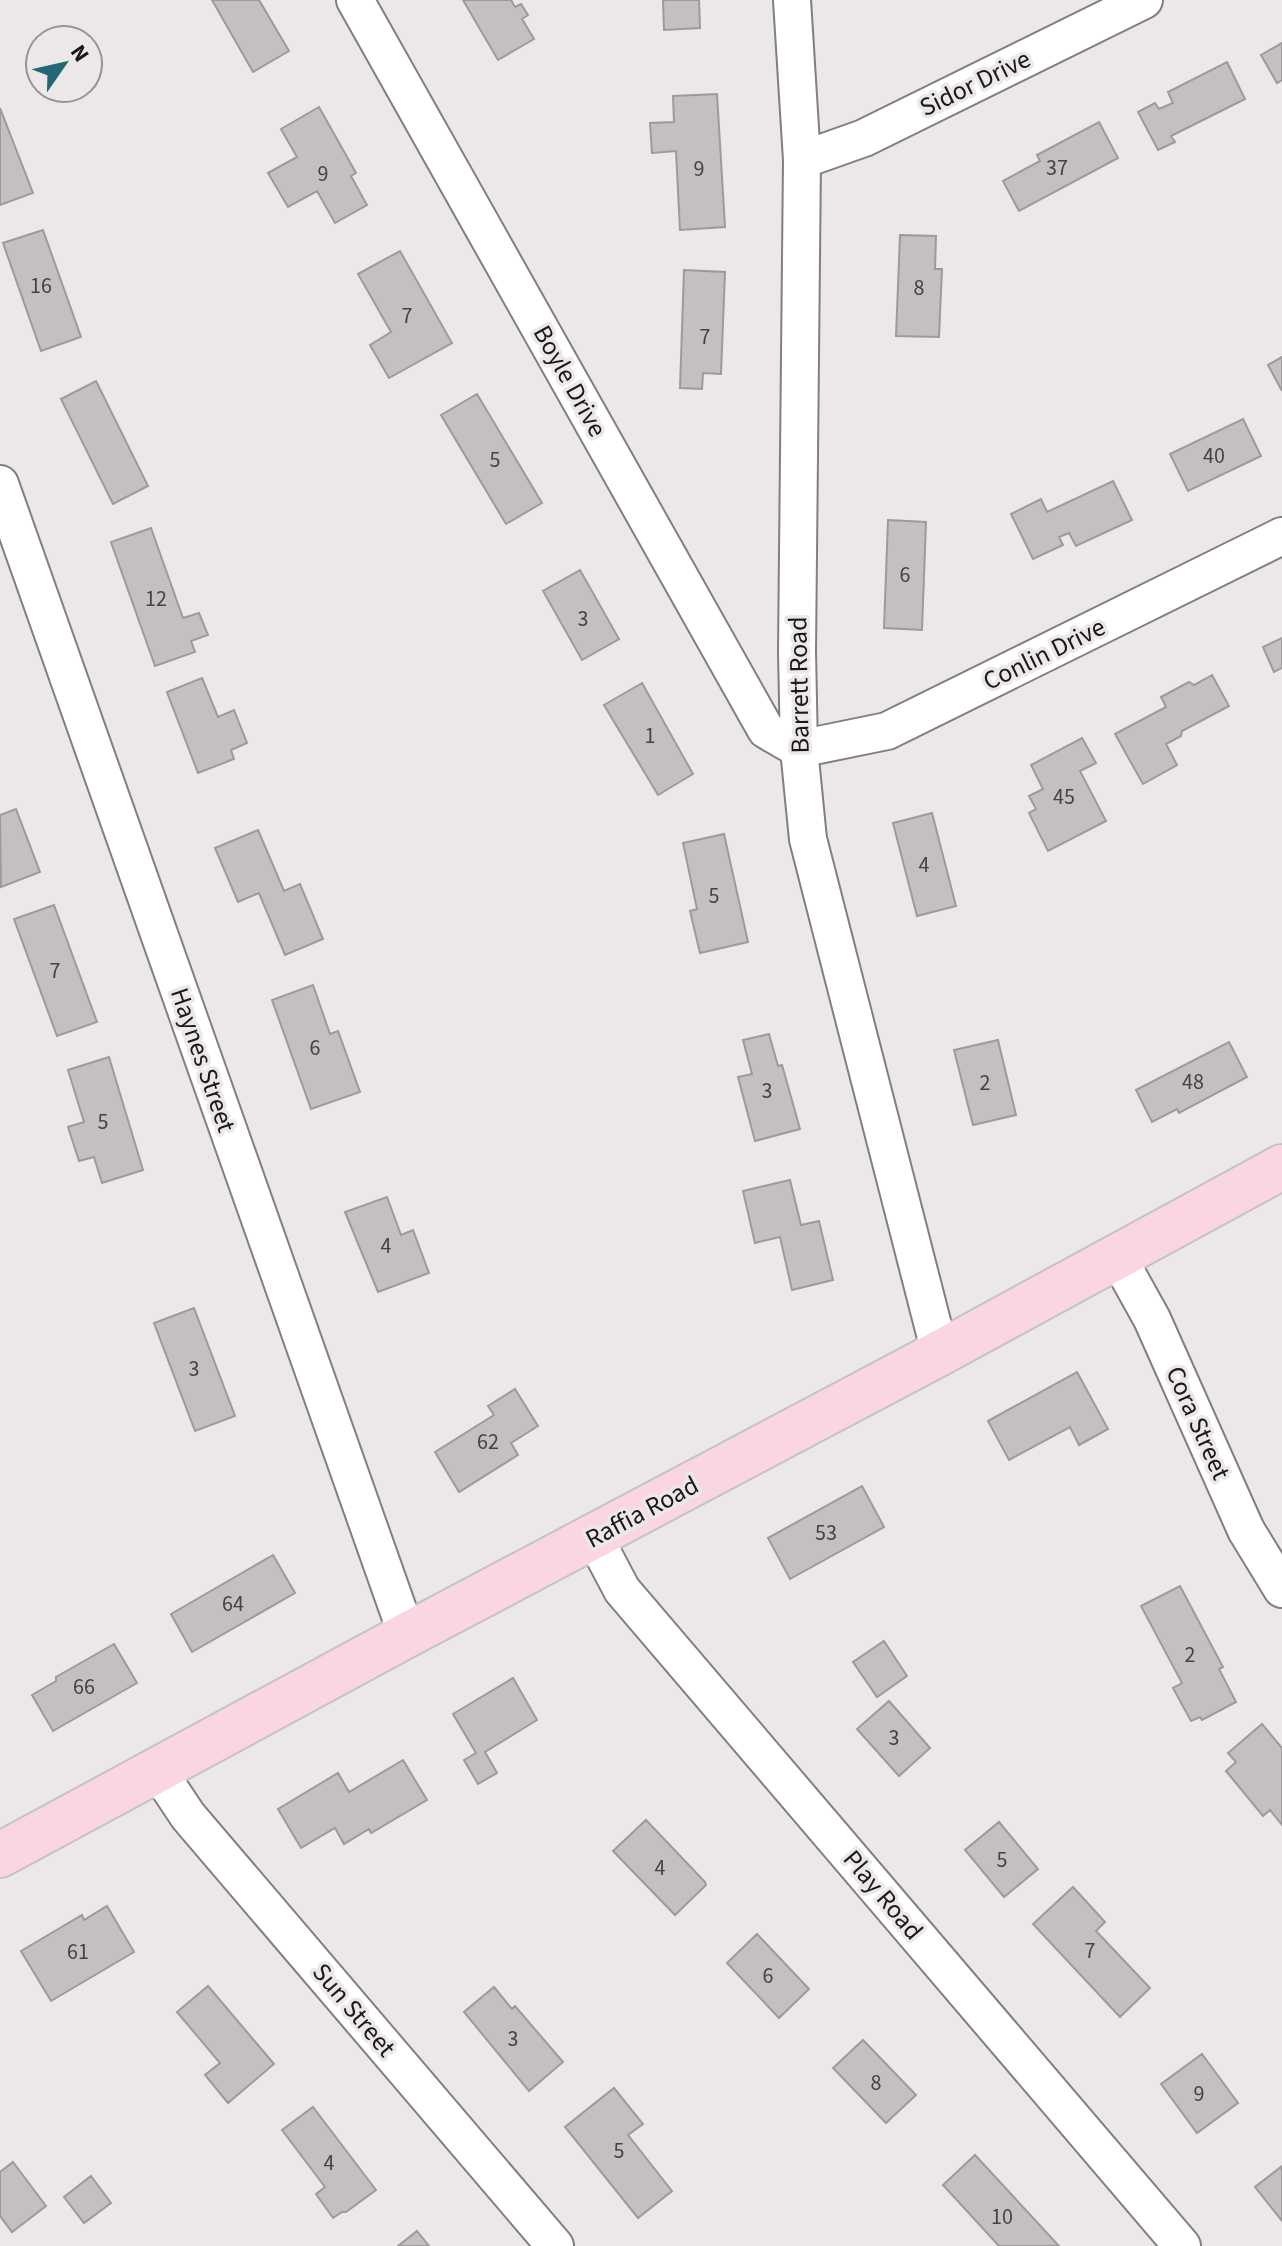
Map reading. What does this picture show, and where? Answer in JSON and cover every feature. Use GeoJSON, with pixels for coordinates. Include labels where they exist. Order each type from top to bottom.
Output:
{"type":"FeatureCollection","features":[{"type":"Feature","properties":{"kind":"main road","name":"Raffia Road"},"geometry":{"type":"LineString","coordinates":[[0,1855],[1282,1167]]}},
{"type":"Feature","properties":{"kind":"street","name":"Boyle Drive"},"geometry":{"type":"LineString","coordinates":[[355,0],[766,730],[799,749]]}},
{"type":"Feature","properties":{"kind":"street","name":"Barrett Road"},"geometry":{"type":"LineString","coordinates":[[792,0],[802,160],[797,652],[799,749],[808,839],[940,1353]]}},
{"type":"Feature","properties":{"kind":"street","name":"Sidor Drive"},"geometry":{"type":"LineString","coordinates":[[802,160],[864,138],[1144,0]]}},
{"type":"Feature","properties":{"kind":"street","name":"Haynes Street"},"geometry":{"type":"LineString","coordinates":[[0,484],[407,1635]]}},
{"type":"Feature","properties":{"kind":"street","name":"Conlin Drive"},"geometry":{"type":"LineString","coordinates":[[799,749],[887,731],[1282,536]]}},
{"type":"Feature","properties":{"kind":"street","name":"Cora Street"},"geometry":{"type":"LineString","coordinates":[[1117,1256],[1152,1319],[1246,1530],[1282,1589]]}},
{"type":"Feature","properties":{"kind":"street","name":"Play Road"},"geometry":{"type":"LineString","coordinates":[[594,1537],[622,1590],[1182,2246]]}},
{"type":"Feature","properties":{"kind":"street","name":"Sun Street"},"geometry":{"type":"LineString","coordinates":[[158,1771],[188,1816],[555,2246]]}},
{"type":"Feature","properties":{"kind":"building"},"geometry":{"type":"Polygon","coordinates":[[[212,0],[259,0],[289,51],[253,72],[212,0]]]}},
{"type":"Feature","properties":{"kind":"building"},"geometry":{"type":"Polygon","coordinates":[[[463,0],[511,0],[515,7],[521,4],[528,15],[522,19],[534,39],[498,60],[463,0]]]}},
{"type":"Feature","properties":{"kind":"building"},"geometry":{"type":"Polygon","coordinates":[[[663,0],[699,0],[700,28],[664,30],[663,0]]]}},
{"type":"Feature","properties":{"kind":"building"},"geometry":{"type":"Polygon","coordinates":[[[1282,43],[1282,80],[1277,83],[1261,55],[1282,43]]]}},
{"type":"Feature","properties":{"kind":"building"},"geometry":{"type":"Polygon","coordinates":[[[1227,62],[1245,99],[1171,136],[1175,142],[1158,150],[1138,112],[1155,103],[1159,109],[1173,103],[1168,92],[1227,62]]]}},
{"type":"Feature","properties":{"kind":"building"},"geometry":{"type":"Polygon","coordinates":[[[717,94],[725,227],[680,230],[676,151],[652,153],[650,123],[674,122],[673,96],[717,94]]]}},
{"type":"Feature","properties":{"kind":"building"},"geometry":{"type":"Polygon","coordinates":[[[319,107],[356,173],[351,176],[367,205],[335,223],[317,191],[288,207],[268,173],[297,157],[281,129],[319,107]]]}},
{"type":"Feature","properties":{"kind":"building"},"geometry":{"type":"Polygon","coordinates":[[[0,108],[33,193],[0,205],[0,108]]]}},
{"type":"Feature","properties":{"kind":"building"},"geometry":{"type":"Polygon","coordinates":[[[1099,122],[1118,158],[1019,211],[1003,181],[1040,161],[1037,155],[1099,122]]]}},
{"type":"Feature","properties":{"kind":"building"},"geometry":{"type":"Polygon","coordinates":[[[43,230],[81,337],[41,351],[3,243],[43,230]]]}},
{"type":"Feature","properties":{"kind":"building"},"geometry":{"type":"Polygon","coordinates":[[[900,235],[936,236],[935,269],[942,269],[939,337],[896,336],[900,235]]]}},
{"type":"Feature","properties":{"kind":"building"},"geometry":{"type":"Polygon","coordinates":[[[400,251],[452,343],[389,378],[370,345],[391,332],[358,274],[400,251]]]}},
{"type":"Feature","properties":{"kind":"building"},"geometry":{"type":"Polygon","coordinates":[[[684,270],[725,272],[721,374],[703,373],[702,389],[680,388],[684,270]]]}},
{"type":"Feature","properties":{"kind":"building"},"geometry":{"type":"Polygon","coordinates":[[[1282,357],[1282,391],[1268,365],[1282,357]]]}},
{"type":"Feature","properties":{"kind":"building"},"geometry":{"type":"Polygon","coordinates":[[[96,381],[148,486],[113,504],[61,399],[96,381]]]}},
{"type":"Feature","properties":{"kind":"building"},"geometry":{"type":"Polygon","coordinates":[[[477,394],[542,503],[506,524],[441,415],[477,394]]]}},
{"type":"Feature","properties":{"kind":"building"},"geometry":{"type":"Polygon","coordinates":[[[1243,419],[1261,456],[1188,491],[1170,454],[1243,419]]]}},
{"type":"Feature","properties":{"kind":"building"},"geometry":{"type":"Polygon","coordinates":[[[1113,481],[1132,520],[1076,546],[1069,533],[1059,537],[1063,545],[1033,559],[1011,514],[1041,499],[1047,512],[1113,481]]]}},
{"type":"Feature","properties":{"kind":"building"},"geometry":{"type":"Polygon","coordinates":[[[888,520],[926,522],[922,630],[884,628],[888,520]]]}},
{"type":"Feature","properties":{"kind":"building"},"geometry":{"type":"Polygon","coordinates":[[[151,528],[183,618],[199,613],[208,635],[191,641],[195,652],[155,666],[111,542],[151,528]]]}},
{"type":"Feature","properties":{"kind":"building"},"geometry":{"type":"Polygon","coordinates":[[[580,570],[619,639],[582,660],[543,591],[580,570]]]}},
{"type":"Feature","properties":{"kind":"building"},"geometry":{"type":"Polygon","coordinates":[[[1282,638],[1282,668],[1274,672],[1263,647],[1282,638]]]}},
{"type":"Feature","properties":{"kind":"building"},"geometry":{"type":"Polygon","coordinates":[[[1212,675],[1229,706],[1182,731],[1181,736],[1166,744],[1177,765],[1143,784],[1115,734],[1166,707],[1161,697],[1189,682],[1194,685],[1212,675]]]}},
{"type":"Feature","properties":{"kind":"building"},"geometry":{"type":"Polygon","coordinates":[[[202,678],[218,717],[234,710],[247,743],[231,750],[234,759],[198,773],[167,692],[202,678]]]}},
{"type":"Feature","properties":{"kind":"building"},"geometry":{"type":"Polygon","coordinates":[[[642,683],[693,774],[658,795],[604,705],[642,683]]]}},
{"type":"Feature","properties":{"kind":"building"},"geometry":{"type":"Polygon","coordinates":[[[1082,738],[1096,763],[1080,771],[1106,821],[1048,851],[1029,813],[1036,809],[1029,796],[1043,789],[1031,765],[1082,738]]]}},
{"type":"Feature","properties":{"kind":"building"},"geometry":{"type":"Polygon","coordinates":[[[16,809],[40,872],[1,887],[0,815],[16,809]]]}},
{"type":"Feature","properties":{"kind":"building"},"geometry":{"type":"Polygon","coordinates":[[[932,813],[956,906],[917,916],[893,823],[932,813]]]}},
{"type":"Feature","properties":{"kind":"building"},"geometry":{"type":"Polygon","coordinates":[[[258,830],[284,891],[300,884],[323,939],[285,955],[259,893],[238,902],[215,848],[258,830]]]}},
{"type":"Feature","properties":{"kind":"building"},"geometry":{"type":"Polygon","coordinates":[[[724,834],[748,942],[700,953],[690,911],[697,909],[683,843],[724,834]]]}},
{"type":"Feature","properties":{"kind":"building"},"geometry":{"type":"Polygon","coordinates":[[[54,905],[97,1022],[57,1036],[14,919],[54,905]]]}},
{"type":"Feature","properties":{"kind":"building"},"geometry":{"type":"Polygon","coordinates":[[[313,985],[330,1034],[338,1031],[360,1092],[311,1109],[272,1000],[313,985]]]}},
{"type":"Feature","properties":{"kind":"building"},"geometry":{"type":"Polygon","coordinates":[[[769,1034],[778,1066],[782,1065],[800,1129],[755,1141],[738,1077],[752,1074],[743,1040],[769,1034]]]}},
{"type":"Feature","properties":{"kind":"building"},"geometry":{"type":"Polygon","coordinates":[[[998,1040],[1016,1115],[973,1125],[954,1050],[998,1040]]]}},
{"type":"Feature","properties":{"kind":"building"},"geometry":{"type":"Polygon","coordinates":[[[1229,1042],[1247,1077],[1179,1113],[1177,1109],[1152,1122],[1136,1090],[1229,1042]]]}},
{"type":"Feature","properties":{"kind":"building"},"geometry":{"type":"Polygon","coordinates":[[[109,1057],[143,1170],[102,1183],[94,1157],[79,1161],[68,1127],[84,1122],[68,1070],[109,1057]]]}},
{"type":"Feature","properties":{"kind":"building"},"geometry":{"type":"Polygon","coordinates":[[[790,1180],[801,1225],[819,1221],[833,1280],[792,1290],[780,1237],[755,1243],[743,1191],[790,1180]]]}},
{"type":"Feature","properties":{"kind":"building"},"geometry":{"type":"Polygon","coordinates":[[[387,1197],[401,1235],[413,1230],[429,1273],[378,1292],[345,1212],[387,1197]]]}},
{"type":"Feature","properties":{"kind":"building"},"geometry":{"type":"Polygon","coordinates":[[[194,1308],[235,1416],[195,1431],[154,1323],[194,1308]]]}},
{"type":"Feature","properties":{"kind":"building"},"geometry":{"type":"Polygon","coordinates":[[[1077,1372],[1108,1429],[1079,1445],[1070,1427],[1009,1460],[988,1421],[1077,1372]]]}},
{"type":"Feature","properties":{"kind":"building"},"geometry":{"type":"Polygon","coordinates":[[[515,1389],[538,1426],[511,1443],[518,1455],[459,1492],[435,1452],[494,1415],[488,1406],[515,1389]]]}},
{"type":"Feature","properties":{"kind":"building"},"geometry":{"type":"Polygon","coordinates":[[[862,1486],[884,1527],[790,1579],[768,1538],[862,1486]]]}},
{"type":"Feature","properties":{"kind":"building"},"geometry":{"type":"Polygon","coordinates":[[[273,1555],[295,1593],[192,1652],[171,1614],[273,1555]]]}},
{"type":"Feature","properties":{"kind":"building"},"geometry":{"type":"Polygon","coordinates":[[[1180,1586],[1223,1667],[1219,1669],[1236,1702],[1202,1720],[1200,1717],[1191,1721],[1173,1688],[1182,1683],[1141,1606],[1180,1586]]]}},
{"type":"Feature","properties":{"kind":"building"},"geometry":{"type":"Polygon","coordinates":[[[884,1641],[907,1676],[877,1697],[853,1662],[884,1641]]]}},
{"type":"Feature","properties":{"kind":"building"},"geometry":{"type":"Polygon","coordinates":[[[114,1644],[137,1683],[53,1731],[32,1695],[56,1681],[56,1677],[114,1644]]]}},
{"type":"Feature","properties":{"kind":"building"},"geometry":{"type":"Polygon","coordinates":[[[513,1678],[537,1720],[485,1752],[497,1773],[478,1784],[464,1760],[476,1753],[453,1714],[513,1678]]]}},
{"type":"Feature","properties":{"kind":"building"},"geometry":{"type":"Polygon","coordinates":[[[889,1701],[930,1748],[899,1776],[857,1729],[889,1701]]]}},
{"type":"Feature","properties":{"kind":"building"},"geometry":{"type":"Polygon","coordinates":[[[1262,1724],[1282,1748],[1282,1825],[1270,1810],[1263,1816],[1226,1771],[1236,1762],[1228,1753],[1262,1724]]]}},
{"type":"Feature","properties":{"kind":"building"},"geometry":{"type":"Polygon","coordinates":[[[403,1760],[427,1800],[371,1833],[369,1829],[344,1844],[335,1828],[301,1848],[278,1809],[338,1773],[349,1792],[403,1760]]]}},
{"type":"Feature","properties":{"kind":"building"},"geometry":{"type":"Polygon","coordinates":[[[646,1820],[706,1885],[675,1915],[613,1851],[646,1820]]]}},
{"type":"Feature","properties":{"kind":"building"},"geometry":{"type":"Polygon","coordinates":[[[999,1822],[1038,1869],[1004,1897],[965,1850],[999,1822]]]}},
{"type":"Feature","properties":{"kind":"building"},"geometry":{"type":"Polygon","coordinates":[[[1073,1887],[1105,1922],[1096,1931],[1150,1988],[1120,2017],[1033,1924],[1073,1887]]]}},
{"type":"Feature","properties":{"kind":"building"},"geometry":{"type":"Polygon","coordinates":[[[107,1906],[134,1952],[51,2001],[21,1951],[82,1915],[84,1920],[107,1906]]]}},
{"type":"Feature","properties":{"kind":"building"},"geometry":{"type":"Polygon","coordinates":[[[757,1934],[809,1989],[779,2018],[727,1963],[757,1934]]]}},
{"type":"Feature","properties":{"kind":"building"},"geometry":{"type":"Polygon","coordinates":[[[208,1986],[274,2064],[228,2103],[205,2075],[220,2063],[177,2012],[208,1986]]]}},
{"type":"Feature","properties":{"kind":"building"},"geometry":{"type":"Polygon","coordinates":[[[494,1987],[512,2009],[515,2006],[563,2062],[529,2091],[464,2012],[494,1987]]]}},
{"type":"Feature","properties":{"kind":"building"},"geometry":{"type":"Polygon","coordinates":[[[863,2040],[916,2095],[886,2123],[833,2068],[863,2040]]]}},
{"type":"Feature","properties":{"kind":"building"},"geometry":{"type":"Polygon","coordinates":[[[1202,2054],[1238,2103],[1197,2133],[1161,2084],[1202,2054]]]}},
{"type":"Feature","properties":{"kind":"building"},"geometry":{"type":"Polygon","coordinates":[[[614,2088],[643,2124],[628,2135],[672,2191],[638,2218],[565,2127],[614,2088]]]}},
{"type":"Feature","properties":{"kind":"building"},"geometry":{"type":"Polygon","coordinates":[[[313,2107],[376,2190],[333,2218],[316,2194],[325,2187],[282,2130],[313,2107]]]}},
{"type":"Feature","properties":{"kind":"building"},"geometry":{"type":"Polygon","coordinates":[[[975,2155],[1059,2246],[999,2246],[943,2185],[975,2155]]]}},
{"type":"Feature","properties":{"kind":"building"},"geometry":{"type":"Polygon","coordinates":[[[13,2162],[46,2206],[12,2232],[0,2216],[0,2172],[13,2162]]]}},
{"type":"Feature","properties":{"kind":"building"},"geometry":{"type":"Polygon","coordinates":[[[1282,2166],[1282,2221],[1255,2187],[1282,2166]]]}},
{"type":"Feature","properties":{"kind":"building"},"geometry":{"type":"Polygon","coordinates":[[[91,2176],[111,2203],[84,2223],[64,2197],[91,2176]]]}},
{"type":"Feature","properties":{"kind":"building"},"geometry":{"type":"Polygon","coordinates":[[[417,2231],[429,2246],[398,2246],[417,2231]]]}}]}
